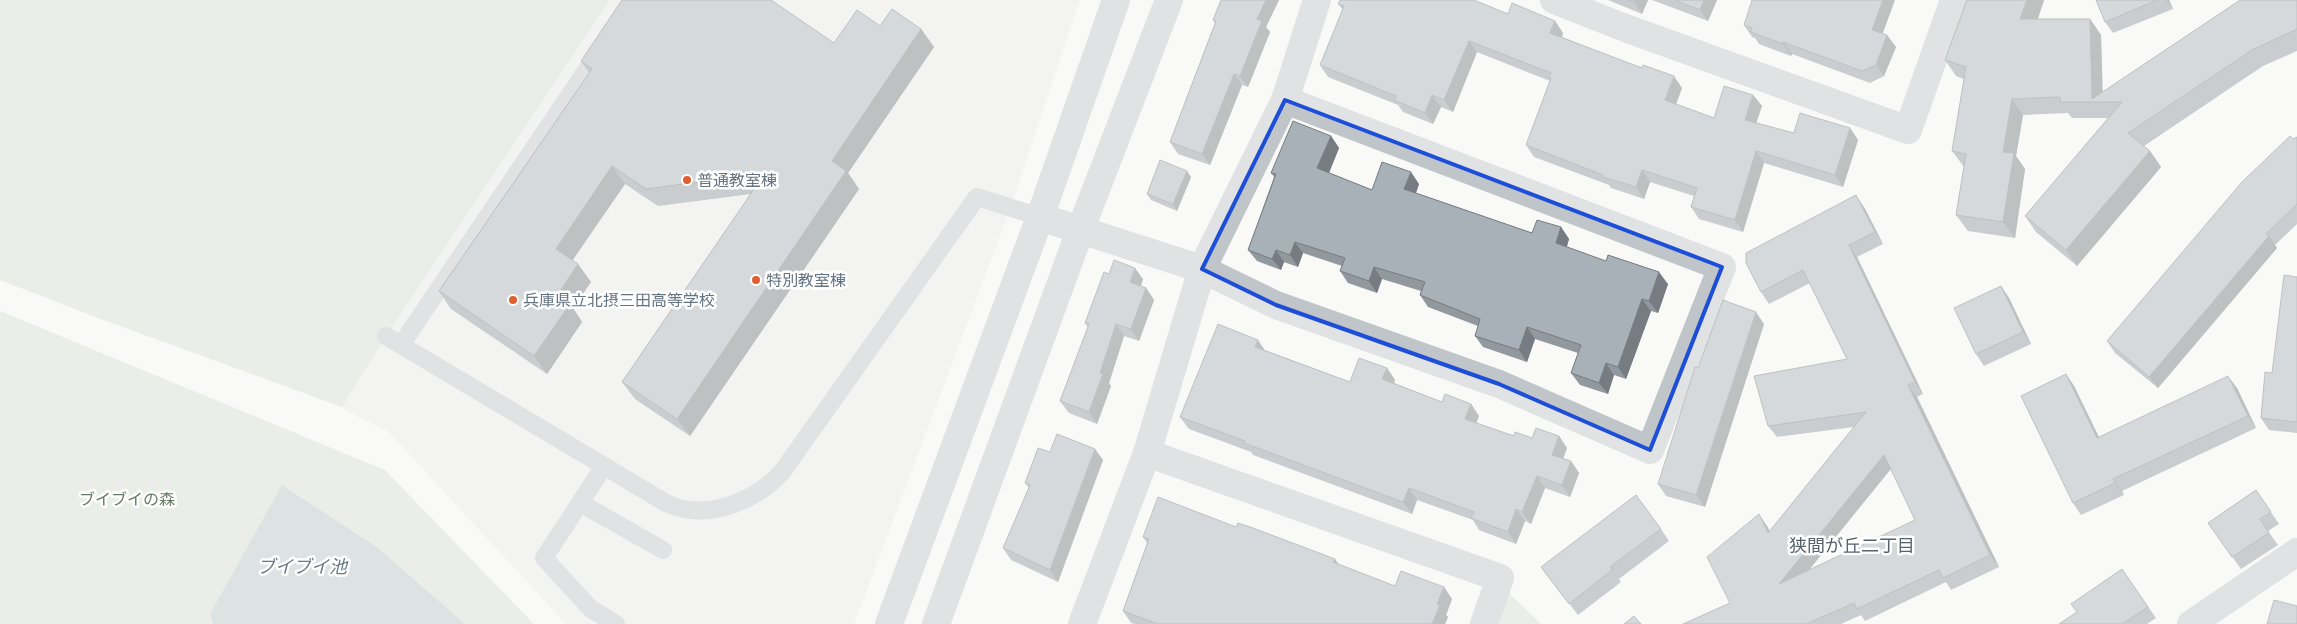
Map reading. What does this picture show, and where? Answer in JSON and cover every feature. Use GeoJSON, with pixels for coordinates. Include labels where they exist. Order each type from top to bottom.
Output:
{"type":"FeatureCollection","features":[{"type":"Feature","properties":{"kind":"street"},"geometry":{"type":"LineString","coordinates":[[1107,27],[1111,0]]}},
{"type":"Feature","properties":{"kind":"street"},"geometry":{"type":"LineString","coordinates":[[889,624],[1040,217],[1116,0]]}},
{"type":"Feature","properties":{"kind":"street"},"geometry":{"type":"LineString","coordinates":[[936,624],[1080,231],[1169,0]]}},
{"type":"Feature","properties":{"kind":"street"},"geometry":{"type":"LineString","coordinates":[[1082,624],[1147,453],[1202,269],[1285,100],[1317,0]]}},
{"type":"Feature","properties":{"kind":"street"},"geometry":{"type":"LineString","coordinates":[[1554,0],[1628,29],[1908,130],[1954,0]]}},
{"type":"Feature","properties":{"kind":"street"},"geometry":{"type":"LineString","coordinates":[[1040,217],[1202,269],[1276,305],[1499,384],[1650,450],[1722,267],[1285,100]]}},
{"type":"Feature","properties":{"kind":"street"},"geometry":{"type":"LineString","coordinates":[[1147,453],[1500,578],[1484,624]]}},
{"type":"Feature","properties":{"kind":"street"},"geometry":{"type":"LineString","coordinates":[[2196,623],[2297,552]]}},
{"type":"Feature","properties":{"kind":"lane"},"geometry":{"type":"LineString","coordinates":[[611,33],[393,340],[666,503],[693,511],[725,507],[770,485],[782,472],[977,196],[1040,217]]}},
{"type":"Feature","properties":{"kind":"lane"},"geometry":{"type":"LineString","coordinates":[[604,466],[544,558],[591,609],[616,624]]}},
{"type":"Feature","properties":{"kind":"lane"},"geometry":{"type":"LineString","coordinates":[[580,504],[663,550]]}},
{"type":"Feature","properties":{"kind":"highlighted area"},"geometry":{"type":"Polygon","coordinates":[[[1285,100],[1722,267],[1650,450],[1499,384],[1276,305],[1202,269],[1285,100]]]}},
{"type":"Feature","properties":{"kind":"shaded area","name":"兵庫県立北摂三田高等学校"},"geometry":{"type":"Polygon","coordinates":[[[0,0],[1080,0],[1010,209],[854,624],[566,624],[389,432],[334,404],[0,280],[0,0]]]}},
{"type":"Feature","properties":{"kind":"green space"},"geometry":{"type":"Polygon","coordinates":[[[0,0],[610,0],[386,336],[342,407],[0,280],[0,0]]]}},
{"type":"Feature","properties":{"kind":"green space","name":"ブイブイの森"},"geometry":{"type":"Polygon","coordinates":[[[0,311],[385,470],[534,624],[0,624],[0,311]]]}},
{"type":"Feature","properties":{"kind":"green space"},"geometry":{"type":"Polygon","coordinates":[[[1508,592],[1541,624],[1499,624],[1508,592]]]}},
{"type":"Feature","properties":{"kind":"water","name":"ブイブイ池"},"geometry":{"type":"Polygon","coordinates":[[[282,485],[378,548],[465,624],[213,624],[210,614],[282,485]]]}},
{"type":"Feature","properties":{"kind":"building"},"geometry":{"type":"Polygon","coordinates":[[[622,0],[771,0],[834,43],[857,10],[880,26],[892,9],[921,29],[832,161],[846,171],[677,419],[622,382],[765,173],[646,189],[612,166],[556,249],[578,264],[557,296],[570,304],[534,356],[439,291],[592,69],[581,61],[622,0]]]}},
{"type":"Feature","properties":{"kind":"building"},"geometry":{"type":"Polygon","coordinates":[[[1221,0],[1266,0],[1257,19],[1262,21],[1240,76],[1234,74],[1202,154],[1170,142],[1216,21],[1213,20],[1221,0]]]}},
{"type":"Feature","properties":{"kind":"building"},"geometry":{"type":"Polygon","coordinates":[[[1340,0],[1474,0],[1508,14],[1512,3],[1555,21],[1550,33],[1642,68],[1643,65],[1674,76],[1665,100],[1714,118],[1724,86],[1753,95],[1745,120],[1794,133],[1800,113],[1850,128],[1835,175],[1756,151],[1735,220],[1691,207],[1697,188],[1642,170],[1636,187],[1603,177],[1603,175],[1526,145],[1551,78],[1549,77],[1551,73],[1469,41],[1444,100],[1432,95],[1425,113],[1394,100],[1396,96],[1320,65],[1344,6],[1338,4],[1340,0]]]}},
{"type":"Feature","properties":{"kind":"building"},"geometry":{"type":"Polygon","coordinates":[[[1675,0],[1704,0],[1700,10],[1675,0]]]}},
{"type":"Feature","properties":{"kind":"building"},"geometry":{"type":"Polygon","coordinates":[[[1752,0],[1883,0],[1872,30],[1887,35],[1876,65],[1862,71],[1751,32],[1752,28],[1744,25],[1752,0]]]}},
{"type":"Feature","properties":{"kind":"building"},"geometry":{"type":"Polygon","coordinates":[[[1967,0],[2027,0],[2020,19],[2090,19],[2092,99],[2240,0],[2297,0],[2297,29],[2252,50],[2128,133],[2150,151],[2066,250],[2025,216],[2122,102],[2060,102],[2060,97],[2012,99],[2003,152],[2014,153],[2003,222],[1956,215],[1966,154],[1952,151],[1966,67],[1945,60],[1967,0]]]}},
{"type":"Feature","properties":{"kind":"building"},"geometry":{"type":"Polygon","coordinates":[[[2096,0],[2157,0],[2105,22],[2096,0]]]}},
{"type":"Feature","properties":{"kind":"building"},"geometry":{"type":"Polygon","coordinates":[[[1293,121],[1331,136],[1317,168],[1372,190],[1382,162],[1411,172],[1404,189],[1532,233],[1537,220],[1561,227],[1556,243],[1606,261],[1608,255],[1659,272],[1649,301],[1642,299],[1618,367],[1606,363],[1599,383],[1571,373],[1581,345],[1527,327],[1519,350],[1475,336],[1480,319],[1420,295],[1425,282],[1374,267],[1369,281],[1340,271],[1345,258],[1295,242],[1290,255],[1276,250],[1272,259],[1248,250],[1276,174],[1271,173],[1293,121]]]}},
{"type":"Feature","properties":{"kind":"building"},"geometry":{"type":"Polygon","coordinates":[[[2290,136],[2293,139],[2297,137],[2297,204],[2266,234],[2269,236],[2149,377],[2107,341],[2242,182],[2290,136]]]}},
{"type":"Feature","properties":{"kind":"building"},"geometry":{"type":"Polygon","coordinates":[[[1160,160],[1187,171],[1173,204],[1147,194],[1160,160]]]}},
{"type":"Feature","properties":{"kind":"building"},"geometry":{"type":"Polygon","coordinates":[[[1856,195],[1875,232],[1849,245],[1915,382],[1908,385],[1990,555],[1943,578],[1939,570],[1857,609],[1854,603],[1806,624],[1683,624],[1730,603],[1707,557],[1759,514],[1768,533],[1866,412],[1768,426],[1754,376],[1847,359],[1803,270],[1761,292],[1746,263],[1746,253],[1856,195]],[[1884,455],[1779,584],[1915,520],[1884,455]]]}},
{"type":"Feature","properties":{"kind":"building"},"geometry":{"type":"Polygon","coordinates":[[[1114,260],[1135,268],[1130,282],[1146,288],[1131,329],[1116,324],[1100,373],[1103,374],[1089,412],[1060,401],[1089,324],[1085,323],[1104,272],[1109,274],[1114,260]]]}},
{"type":"Feature","properties":{"kind":"building"},"geometry":{"type":"Polygon","coordinates":[[[2284,275],[2297,277],[2297,422],[2261,418],[2265,372],[2272,373],[2284,275]]]}},
{"type":"Feature","properties":{"kind":"building"},"geometry":{"type":"Polygon","coordinates":[[[2001,286],[2023,332],[1976,354],[1954,308],[2001,286]]]}},
{"type":"Feature","properties":{"kind":"building"},"geometry":{"type":"Polygon","coordinates":[[[1723,300],[1756,312],[1696,495],[1658,484],[1695,367],[1698,368],[1723,300]]]}},
{"type":"Feature","properties":{"kind":"building"},"geometry":{"type":"Polygon","coordinates":[[[1218,324],[1258,340],[1255,347],[1350,382],[1359,358],[1387,368],[1382,379],[1442,402],[1445,394],[1471,404],[1465,419],[1514,436],[1515,432],[1532,438],[1536,428],[1559,436],[1552,455],[1571,461],[1562,485],[1537,476],[1522,512],[1516,509],[1508,532],[1471,518],[1474,512],[1409,488],[1403,502],[1244,443],[1245,441],[1180,417],[1218,324]]]}},
{"type":"Feature","properties":{"kind":"building"},"geometry":{"type":"Polygon","coordinates":[[[2066,374],[2097,438],[2228,376],[2248,416],[2113,479],[2115,483],[2073,503],[2021,396],[2066,374]]]}},
{"type":"Feature","properties":{"kind":"building"},"geometry":{"type":"Polygon","coordinates":[[[1057,434],[1095,449],[1050,570],[1003,548],[1030,485],[1025,483],[1038,448],[1050,452],[1057,434]]]}},
{"type":"Feature","properties":{"kind":"building"},"geometry":{"type":"Polygon","coordinates":[[[2256,490],[2271,512],[2260,519],[2269,533],[2232,557],[2208,523],[2256,490]]]}},
{"type":"Feature","properties":{"kind":"building"},"geometry":{"type":"Polygon","coordinates":[[[1636,495],[1661,529],[1610,567],[1612,570],[1569,604],[1541,567],[1636,495]]]}},
{"type":"Feature","properties":{"kind":"building"},"geometry":{"type":"Polygon","coordinates":[[[1158,497],[1236,527],[1238,523],[1253,528],[1335,559],[1333,562],[1395,586],[1401,571],[1444,587],[1437,604],[1440,605],[1432,624],[1158,624],[1123,611],[1149,539],[1143,537],[1158,497]]]}},
{"type":"Feature","properties":{"kind":"building"},"geometry":{"type":"Polygon","coordinates":[[[2122,569],[2148,607],[2122,624],[2059,624],[2077,612],[2071,604],[2122,569]]]}},
{"type":"Feature","properties":{"kind":"building"},"geometry":{"type":"Polygon","coordinates":[[[2274,600],[2297,606],[2297,624],[2267,624],[2274,600]]]}},
{"type":"Feature","properties":{"kind":"building"},"geometry":{"type":"Polygon","coordinates":[[[1634,616],[1641,624],[1624,624],[1634,616]]]}},
{"type":"Feature","properties":{"kind":"place","name":"普通教室棟"},"geometry":{"type":"Point","coordinates":[687,180]}},
{"type":"Feature","properties":{"kind":"place","name":"特別教室棟"},"geometry":{"type":"Point","coordinates":[756,280]}},
{"type":"Feature","properties":{"kind":"place","name":"兵庫県立北摂三田高等学校"},"geometry":{"type":"Point","coordinates":[513,300]}},
{"type":"Feature","properties":{"kind":"district","name":"狭間が丘二丁目"},"geometry":{"type":"Point","coordinates":[1852,546]}}]}
